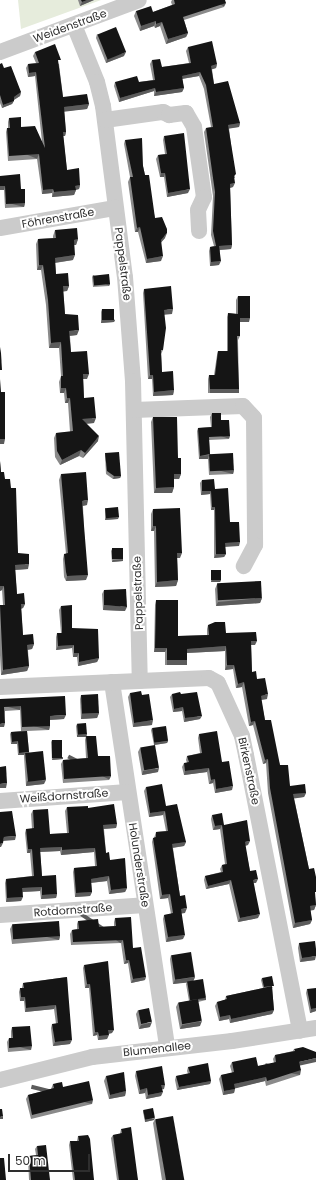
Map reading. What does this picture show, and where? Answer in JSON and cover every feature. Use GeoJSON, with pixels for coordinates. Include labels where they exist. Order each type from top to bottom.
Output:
{"type":"FeatureCollection","features":[{"type":"Feature","properties":{"kind":"street","name":"Weidenstraße"},"geometry":{"type":"LineString","coordinates":[[0,52],[135,1]]}},
{"type":"Feature","properties":{"kind":"street","name":"Pappelstraße"},"geometry":{"type":"LineString","coordinates":[[74,25],[97,82],[105,120],[129,316],[134,410],[140,681]]}},
{"type":"Feature","properties":{"kind":"street"},"geometry":{"type":"LineString","coordinates":[[105,120],[162,112],[169,115],[186,113],[194,127],[204,197],[198,210],[199,231]]}},
{"type":"Feature","properties":{"kind":"street","name":"Föhrenstraße"},"geometry":{"type":"LineString","coordinates":[[0,228],[115,208]]}},
{"type":"Feature","properties":{"kind":"street"},"geometry":{"type":"LineString","coordinates":[[134,410],[243,406],[254,418],[255,545],[244,566]]}},
{"type":"Feature","properties":{"kind":"street","name":"Birkenstraße"},"geometry":{"type":"LineString","coordinates":[[0,687],[210,678],[218,683],[232,714],[246,755],[300,1030]]}},
{"type":"Feature","properties":{"kind":"street","name":"Holunderstraße"},"geometry":{"type":"LineString","coordinates":[[112,682],[167,1047]]}},
{"type":"Feature","properties":{"kind":"street","name":"Weißdornstraße"},"geometry":{"type":"LineString","coordinates":[[0,801],[128,792]]}},
{"type":"Feature","properties":{"kind":"street","name":"Rotdornstraße"},"geometry":{"type":"LineString","coordinates":[[0,915],[145,905]]}},
{"type":"Feature","properties":{"kind":"street","name":"Blumenallee"},"geometry":{"type":"LineString","coordinates":[[0,1080],[92,1057],[167,1047],[232,1041],[316,1028]]}},
{"type":"Feature","properties":{"kind":"green space"},"geometry":{"type":"Polygon","coordinates":[[[18,0],[101,0],[21,29],[18,0]]]}},
{"type":"Feature","properties":{"kind":"building"},"geometry":{"type":"Polygon","coordinates":[[[174,0],[225,0],[226,3],[183,17],[188,33],[168,39],[162,22],[156,24],[156,21],[141,26],[136,11],[151,6],[153,12],[175,4],[174,0]]]}},
{"type":"Feature","properties":{"kind":"building"},"geometry":{"type":"Polygon","coordinates":[[[116,27],[126,52],[108,60],[97,34],[116,27]]]}},
{"type":"Feature","properties":{"kind":"building"},"geometry":{"type":"Polygon","coordinates":[[[212,41],[217,64],[211,66],[214,84],[228,81],[240,123],[228,125],[236,174],[234,176],[235,183],[230,184],[232,245],[219,246],[221,261],[211,262],[210,247],[216,246],[213,231],[215,192],[206,128],[213,127],[206,85],[200,72],[182,76],[184,88],[156,92],[155,88],[120,98],[115,82],[137,76],[139,82],[155,80],[152,60],[160,59],[162,67],[191,63],[188,47],[212,41]]]}},
{"type":"Feature","properties":{"kind":"building"},"geometry":{"type":"Polygon","coordinates":[[[55,44],[61,60],[58,60],[63,97],[87,94],[89,104],[64,107],[66,132],[63,132],[67,170],[79,168],[80,185],[75,186],[76,190],[54,192],[53,189],[43,190],[39,154],[9,156],[7,128],[10,128],[9,118],[21,117],[21,127],[35,126],[45,148],[36,72],[29,73],[28,64],[39,63],[35,52],[55,44]]]}},
{"type":"Feature","properties":{"kind":"building"},"geometry":{"type":"Polygon","coordinates":[[[2,63],[4,68],[11,66],[21,92],[14,97],[14,101],[3,105],[0,95],[0,64],[2,63]]]}},
{"type":"Feature","properties":{"kind":"building"},"geometry":{"type":"Polygon","coordinates":[[[184,133],[190,189],[168,193],[165,173],[161,173],[158,155],[167,154],[164,136],[184,133]]]}},
{"type":"Feature","properties":{"kind":"building"},"geometry":{"type":"Polygon","coordinates":[[[142,138],[143,166],[145,175],[149,175],[155,218],[162,217],[167,229],[167,233],[161,240],[163,256],[147,259],[140,227],[137,228],[130,177],[133,177],[125,140],[142,138]]]}},
{"type":"Feature","properties":{"kind":"building"},"geometry":{"type":"Polygon","coordinates":[[[20,174],[21,189],[25,189],[25,203],[6,204],[5,186],[0,186],[0,176],[20,174]]]}},
{"type":"Feature","properties":{"kind":"building"},"geometry":{"type":"Polygon","coordinates":[[[77,228],[78,239],[74,240],[75,255],[55,258],[56,274],[68,273],[69,286],[63,286],[65,314],[78,315],[79,330],[69,331],[71,352],[87,351],[89,374],[83,374],[84,398],[94,397],[96,418],[82,419],[99,436],[85,453],[81,450],[62,460],[57,451],[56,433],[73,431],[70,398],[67,398],[66,388],[61,388],[61,376],[63,376],[61,342],[51,343],[48,300],[43,265],[39,265],[38,239],[56,238],[55,230],[77,228]]]}},
{"type":"Feature","properties":{"kind":"building"},"geometry":{"type":"Polygon","coordinates":[[[109,274],[110,284],[94,286],[93,276],[109,274]]]}},
{"type":"Feature","properties":{"kind":"building"},"geometry":{"type":"Polygon","coordinates":[[[171,286],[173,309],[164,310],[166,328],[163,350],[161,350],[162,372],[173,371],[174,390],[154,392],[153,375],[150,375],[144,289],[171,286]]]}},
{"type":"Feature","properties":{"kind":"building"},"geometry":{"type":"Polygon","coordinates":[[[238,296],[250,296],[250,318],[240,318],[240,336],[237,336],[239,389],[210,389],[209,375],[215,375],[218,351],[228,351],[228,313],[238,314],[238,296]]]}},
{"type":"Feature","properties":{"kind":"building"},"geometry":{"type":"Polygon","coordinates":[[[102,309],[114,309],[114,320],[102,320],[102,309]]]}},
{"type":"Feature","properties":{"kind":"building"},"geometry":{"type":"Polygon","coordinates":[[[0,347],[1,353],[2,370],[0,370],[0,347]]]}},
{"type":"Feature","properties":{"kind":"building"},"geometry":{"type":"Polygon","coordinates":[[[0,379],[1,392],[5,392],[5,439],[0,439],[0,379]]]}},
{"type":"Feature","properties":{"kind":"building"},"geometry":{"type":"Polygon","coordinates":[[[212,413],[221,413],[221,420],[229,420],[230,436],[209,437],[210,454],[200,456],[198,428],[212,427],[212,413]]]}},
{"type":"Feature","properties":{"kind":"building"},"geometry":{"type":"Polygon","coordinates":[[[153,417],[177,417],[178,458],[181,458],[181,474],[174,474],[174,487],[156,488],[153,417]]]}},
{"type":"Feature","properties":{"kind":"building"},"geometry":{"type":"Polygon","coordinates":[[[119,452],[121,476],[114,476],[107,471],[105,453],[119,452]]]}},
{"type":"Feature","properties":{"kind":"building"},"geometry":{"type":"Polygon","coordinates":[[[233,453],[234,470],[210,471],[209,454],[233,453]]]}},
{"type":"Feature","properties":{"kind":"building"},"geometry":{"type":"Polygon","coordinates":[[[0,461],[1,472],[4,472],[5,479],[10,479],[11,488],[16,488],[18,553],[29,554],[29,564],[15,565],[17,594],[24,593],[25,604],[21,604],[23,635],[33,634],[34,644],[27,645],[29,666],[3,670],[0,605],[5,605],[4,586],[0,586],[0,461]]]}},
{"type":"Feature","properties":{"kind":"building"},"geometry":{"type":"Polygon","coordinates":[[[86,472],[88,500],[82,501],[88,575],[67,576],[64,554],[68,553],[61,474],[86,472]]]}},
{"type":"Feature","properties":{"kind":"building"},"geometry":{"type":"Polygon","coordinates":[[[214,479],[215,489],[228,488],[230,522],[239,522],[240,542],[225,543],[226,554],[216,554],[215,507],[212,507],[211,491],[202,491],[202,480],[214,479]]]}},
{"type":"Feature","properties":{"kind":"building"},"geometry":{"type":"Polygon","coordinates":[[[118,507],[119,517],[106,518],[105,508],[118,507]]]}},
{"type":"Feature","properties":{"kind":"building"},"geometry":{"type":"Polygon","coordinates":[[[180,508],[182,553],[177,553],[178,580],[157,582],[156,526],[153,526],[153,509],[180,508]]]}},
{"type":"Feature","properties":{"kind":"building"},"geometry":{"type":"Polygon","coordinates":[[[112,548],[123,548],[123,559],[112,559],[112,548]]]}},
{"type":"Feature","properties":{"kind":"building"},"geometry":{"type":"Polygon","coordinates":[[[211,570],[221,570],[221,580],[211,580],[211,570]]]}},
{"type":"Feature","properties":{"kind":"building"},"geometry":{"type":"Polygon","coordinates":[[[261,581],[262,598],[218,600],[217,583],[261,581]]]}},
{"type":"Feature","properties":{"kind":"building"},"geometry":{"type":"Polygon","coordinates":[[[126,589],[127,607],[104,605],[104,590],[126,589]]]}},
{"type":"Feature","properties":{"kind":"building"},"geometry":{"type":"Polygon","coordinates":[[[156,600],[178,600],[178,636],[209,635],[208,625],[215,622],[225,622],[226,633],[256,632],[257,641],[251,641],[252,672],[256,671],[257,679],[265,678],[268,694],[261,696],[265,720],[271,720],[280,765],[288,765],[290,786],[305,784],[306,793],[293,794],[309,869],[314,868],[316,877],[316,905],[310,906],[312,920],[295,923],[270,788],[268,759],[265,760],[255,721],[251,722],[244,682],[238,684],[234,665],[227,665],[226,646],[187,649],[187,660],[167,660],[167,648],[155,648],[156,600]]]}},
{"type":"Feature","properties":{"kind":"building"},"geometry":{"type":"Polygon","coordinates":[[[72,605],[72,628],[98,629],[99,658],[79,662],[79,653],[74,653],[74,645],[58,646],[57,633],[62,633],[61,606],[72,605]]]}},
{"type":"Feature","properties":{"kind":"building"},"geometry":{"type":"Polygon","coordinates":[[[141,691],[142,695],[149,694],[153,720],[134,723],[130,693],[141,691]]]}},
{"type":"Feature","properties":{"kind":"building"},"geometry":{"type":"Polygon","coordinates":[[[180,692],[181,694],[197,692],[202,716],[185,718],[183,707],[174,709],[172,694],[180,692]]]}},
{"type":"Feature","properties":{"kind":"building"},"geometry":{"type":"Polygon","coordinates":[[[98,694],[99,713],[82,714],[81,695],[98,694]]]}},
{"type":"Feature","properties":{"kind":"building"},"geometry":{"type":"Polygon","coordinates":[[[65,696],[66,715],[50,716],[50,726],[22,727],[21,706],[4,707],[5,723],[0,724],[0,699],[65,696]]]}},
{"type":"Feature","properties":{"kind":"building"},"geometry":{"type":"Polygon","coordinates":[[[86,723],[87,734],[78,735],[77,724],[86,723]]]}},
{"type":"Feature","properties":{"kind":"building"},"geometry":{"type":"Polygon","coordinates":[[[166,726],[168,741],[154,743],[152,728],[166,726]]]}},
{"type":"Feature","properties":{"kind":"building"},"geometry":{"type":"Polygon","coordinates":[[[27,731],[29,752],[19,753],[18,741],[12,742],[11,732],[27,731]]]}},
{"type":"Feature","properties":{"kind":"building"},"geometry":{"type":"Polygon","coordinates":[[[217,731],[222,762],[229,761],[233,786],[216,789],[215,779],[211,780],[209,768],[185,771],[184,763],[189,762],[187,756],[202,753],[199,734],[217,731]]]}},
{"type":"Feature","properties":{"kind":"building"},"geometry":{"type":"Polygon","coordinates":[[[86,736],[96,736],[98,756],[110,756],[111,776],[64,779],[63,760],[88,758],[86,736]]]}},
{"type":"Feature","properties":{"kind":"building"},"geometry":{"type":"Polygon","coordinates":[[[52,740],[62,740],[62,758],[52,758],[52,740]]]}},
{"type":"Feature","properties":{"kind":"building"},"geometry":{"type":"Polygon","coordinates":[[[155,745],[159,768],[144,770],[140,748],[155,745]]]}},
{"type":"Feature","properties":{"kind":"building"},"geometry":{"type":"Polygon","coordinates":[[[43,751],[46,780],[28,782],[25,753],[43,751]]]}},
{"type":"Feature","properties":{"kind":"building"},"geometry":{"type":"Polygon","coordinates":[[[6,766],[7,783],[0,784],[0,767],[6,766]]]}},
{"type":"Feature","properties":{"kind":"building"},"geometry":{"type":"Polygon","coordinates":[[[162,784],[166,806],[177,804],[186,842],[172,844],[180,896],[185,895],[187,908],[181,909],[185,935],[168,937],[164,915],[173,913],[170,894],[162,895],[153,838],[156,837],[156,832],[168,831],[165,811],[150,813],[146,787],[162,784]]]}},
{"type":"Feature","properties":{"kind":"building"},"geometry":{"type":"Polygon","coordinates":[[[114,804],[117,824],[103,825],[106,853],[109,852],[110,860],[125,858],[127,888],[111,890],[109,876],[91,879],[92,892],[76,893],[74,868],[97,866],[95,848],[62,850],[62,847],[40,848],[42,876],[56,875],[57,894],[42,895],[42,887],[22,888],[23,897],[7,898],[6,879],[34,876],[32,849],[28,849],[26,829],[34,828],[33,810],[48,809],[50,834],[69,833],[67,807],[88,806],[88,808],[114,804]]]}},
{"type":"Feature","properties":{"kind":"building"},"geometry":{"type":"Polygon","coordinates":[[[12,811],[16,836],[4,837],[3,843],[0,844],[0,812],[12,811]]]}},
{"type":"Feature","properties":{"kind":"building"},"geometry":{"type":"Polygon","coordinates":[[[222,813],[224,825],[247,820],[250,841],[245,842],[250,871],[256,870],[258,879],[253,880],[260,914],[240,918],[231,880],[208,886],[205,876],[223,872],[222,865],[227,864],[222,825],[215,826],[212,815],[222,813]]]}},
{"type":"Feature","properties":{"kind":"building"},"geometry":{"type":"Polygon","coordinates":[[[131,917],[133,948],[141,947],[146,977],[133,979],[129,960],[126,960],[123,940],[73,942],[72,930],[79,929],[78,921],[98,919],[99,927],[116,926],[115,918],[131,917]]]}},
{"type":"Feature","properties":{"kind":"building"},"geometry":{"type":"Polygon","coordinates":[[[59,921],[60,936],[13,939],[12,924],[59,921]]]}},
{"type":"Feature","properties":{"kind":"building"},"geometry":{"type":"Polygon","coordinates":[[[315,941],[316,956],[302,958],[299,943],[315,941]]]}},
{"type":"Feature","properties":{"kind":"building"},"geometry":{"type":"Polygon","coordinates":[[[191,952],[195,977],[175,980],[171,955],[191,952]]]}},
{"type":"Feature","properties":{"kind":"building"},"geometry":{"type":"Polygon","coordinates":[[[108,961],[114,1030],[108,1030],[109,1035],[99,1036],[98,1032],[95,1032],[90,984],[87,984],[84,965],[108,961]]]}},
{"type":"Feature","properties":{"kind":"building"},"geometry":{"type":"Polygon","coordinates":[[[272,976],[274,986],[264,987],[262,978],[272,976]]]}},
{"type":"Feature","properties":{"kind":"building"},"geometry":{"type":"Polygon","coordinates":[[[67,977],[72,1040],[55,1042],[52,1024],[58,1023],[56,1005],[26,1008],[25,997],[21,997],[20,988],[24,988],[23,983],[67,977]]]}},
{"type":"Feature","properties":{"kind":"building"},"geometry":{"type":"Polygon","coordinates":[[[203,979],[206,998],[190,1000],[187,982],[203,979]]]}},
{"type":"Feature","properties":{"kind":"building"},"geometry":{"type":"Polygon","coordinates":[[[272,986],[274,1010],[231,1019],[230,1015],[220,1017],[217,1002],[227,999],[226,996],[272,986]]]}},
{"type":"Feature","properties":{"kind":"building"},"geometry":{"type":"Polygon","coordinates":[[[316,988],[316,1008],[311,1009],[307,989],[316,988]]]}},
{"type":"Feature","properties":{"kind":"building"},"geometry":{"type":"Polygon","coordinates":[[[198,999],[202,1021],[182,1024],[178,1002],[198,999]]]}},
{"type":"Feature","properties":{"kind":"building"},"geometry":{"type":"Polygon","coordinates":[[[149,1008],[152,1022],[141,1024],[138,1010],[149,1008]]]}},
{"type":"Feature","properties":{"kind":"building"},"geometry":{"type":"Polygon","coordinates":[[[30,1026],[32,1046],[9,1048],[9,1038],[13,1038],[12,1027],[30,1026]]]}},
{"type":"Feature","properties":{"kind":"building"},"geometry":{"type":"Polygon","coordinates":[[[303,1047],[316,1052],[316,1058],[299,1062],[301,1070],[267,1081],[266,1077],[234,1084],[235,1089],[224,1091],[221,1075],[234,1072],[232,1062],[256,1057],[258,1066],[276,1062],[275,1055],[295,1051],[294,1049],[303,1047]]]}},
{"type":"Feature","properties":{"kind":"building"},"geometry":{"type":"Polygon","coordinates":[[[208,1063],[211,1081],[179,1087],[176,1076],[190,1073],[188,1067],[208,1063]]]}},
{"type":"Feature","properties":{"kind":"building"},"geometry":{"type":"Polygon","coordinates":[[[162,1066],[165,1085],[161,1085],[163,1092],[148,1095],[147,1088],[140,1090],[136,1071],[162,1066]]]}},
{"type":"Feature","properties":{"kind":"building"},"geometry":{"type":"Polygon","coordinates":[[[124,1072],[126,1091],[110,1095],[106,1076],[124,1072]]]}},
{"type":"Feature","properties":{"kind":"building"},"geometry":{"type":"Polygon","coordinates":[[[89,1081],[93,1100],[32,1115],[28,1095],[54,1088],[53,1084],[57,1083],[62,1082],[63,1087],[89,1081]]]}},
{"type":"Feature","properties":{"kind":"building"},"geometry":{"type":"Polygon","coordinates":[[[153,1108],[155,1118],[145,1120],[143,1110],[153,1108]]]}},
{"type":"Feature","properties":{"kind":"building"},"geometry":{"type":"Polygon","coordinates":[[[0,1109],[2,1109],[3,1116],[0,1117],[0,1109]]]}},
{"type":"Feature","properties":{"kind":"building"},"geometry":{"type":"Polygon","coordinates":[[[173,1116],[184,1180],[166,1180],[155,1119],[173,1116]]]}},
{"type":"Feature","properties":{"kind":"building"},"geometry":{"type":"Polygon","coordinates":[[[131,1127],[138,1180],[119,1180],[113,1135],[122,1133],[121,1129],[131,1127]]]}},
{"type":"Feature","properties":{"kind":"building"},"geometry":{"type":"Polygon","coordinates":[[[88,1135],[90,1139],[94,1180],[75,1180],[70,1141],[79,1141],[78,1136],[88,1135]]]}},
{"type":"Feature","properties":{"kind":"building"},"geometry":{"type":"Polygon","coordinates":[[[46,1145],[50,1180],[31,1180],[29,1156],[38,1155],[37,1146],[46,1145]]]}},
{"type":"Feature","properties":{"kind":"building"},"geometry":{"type":"Polygon","coordinates":[[[0,1158],[4,1158],[6,1180],[0,1180],[0,1158]]]}}]}
